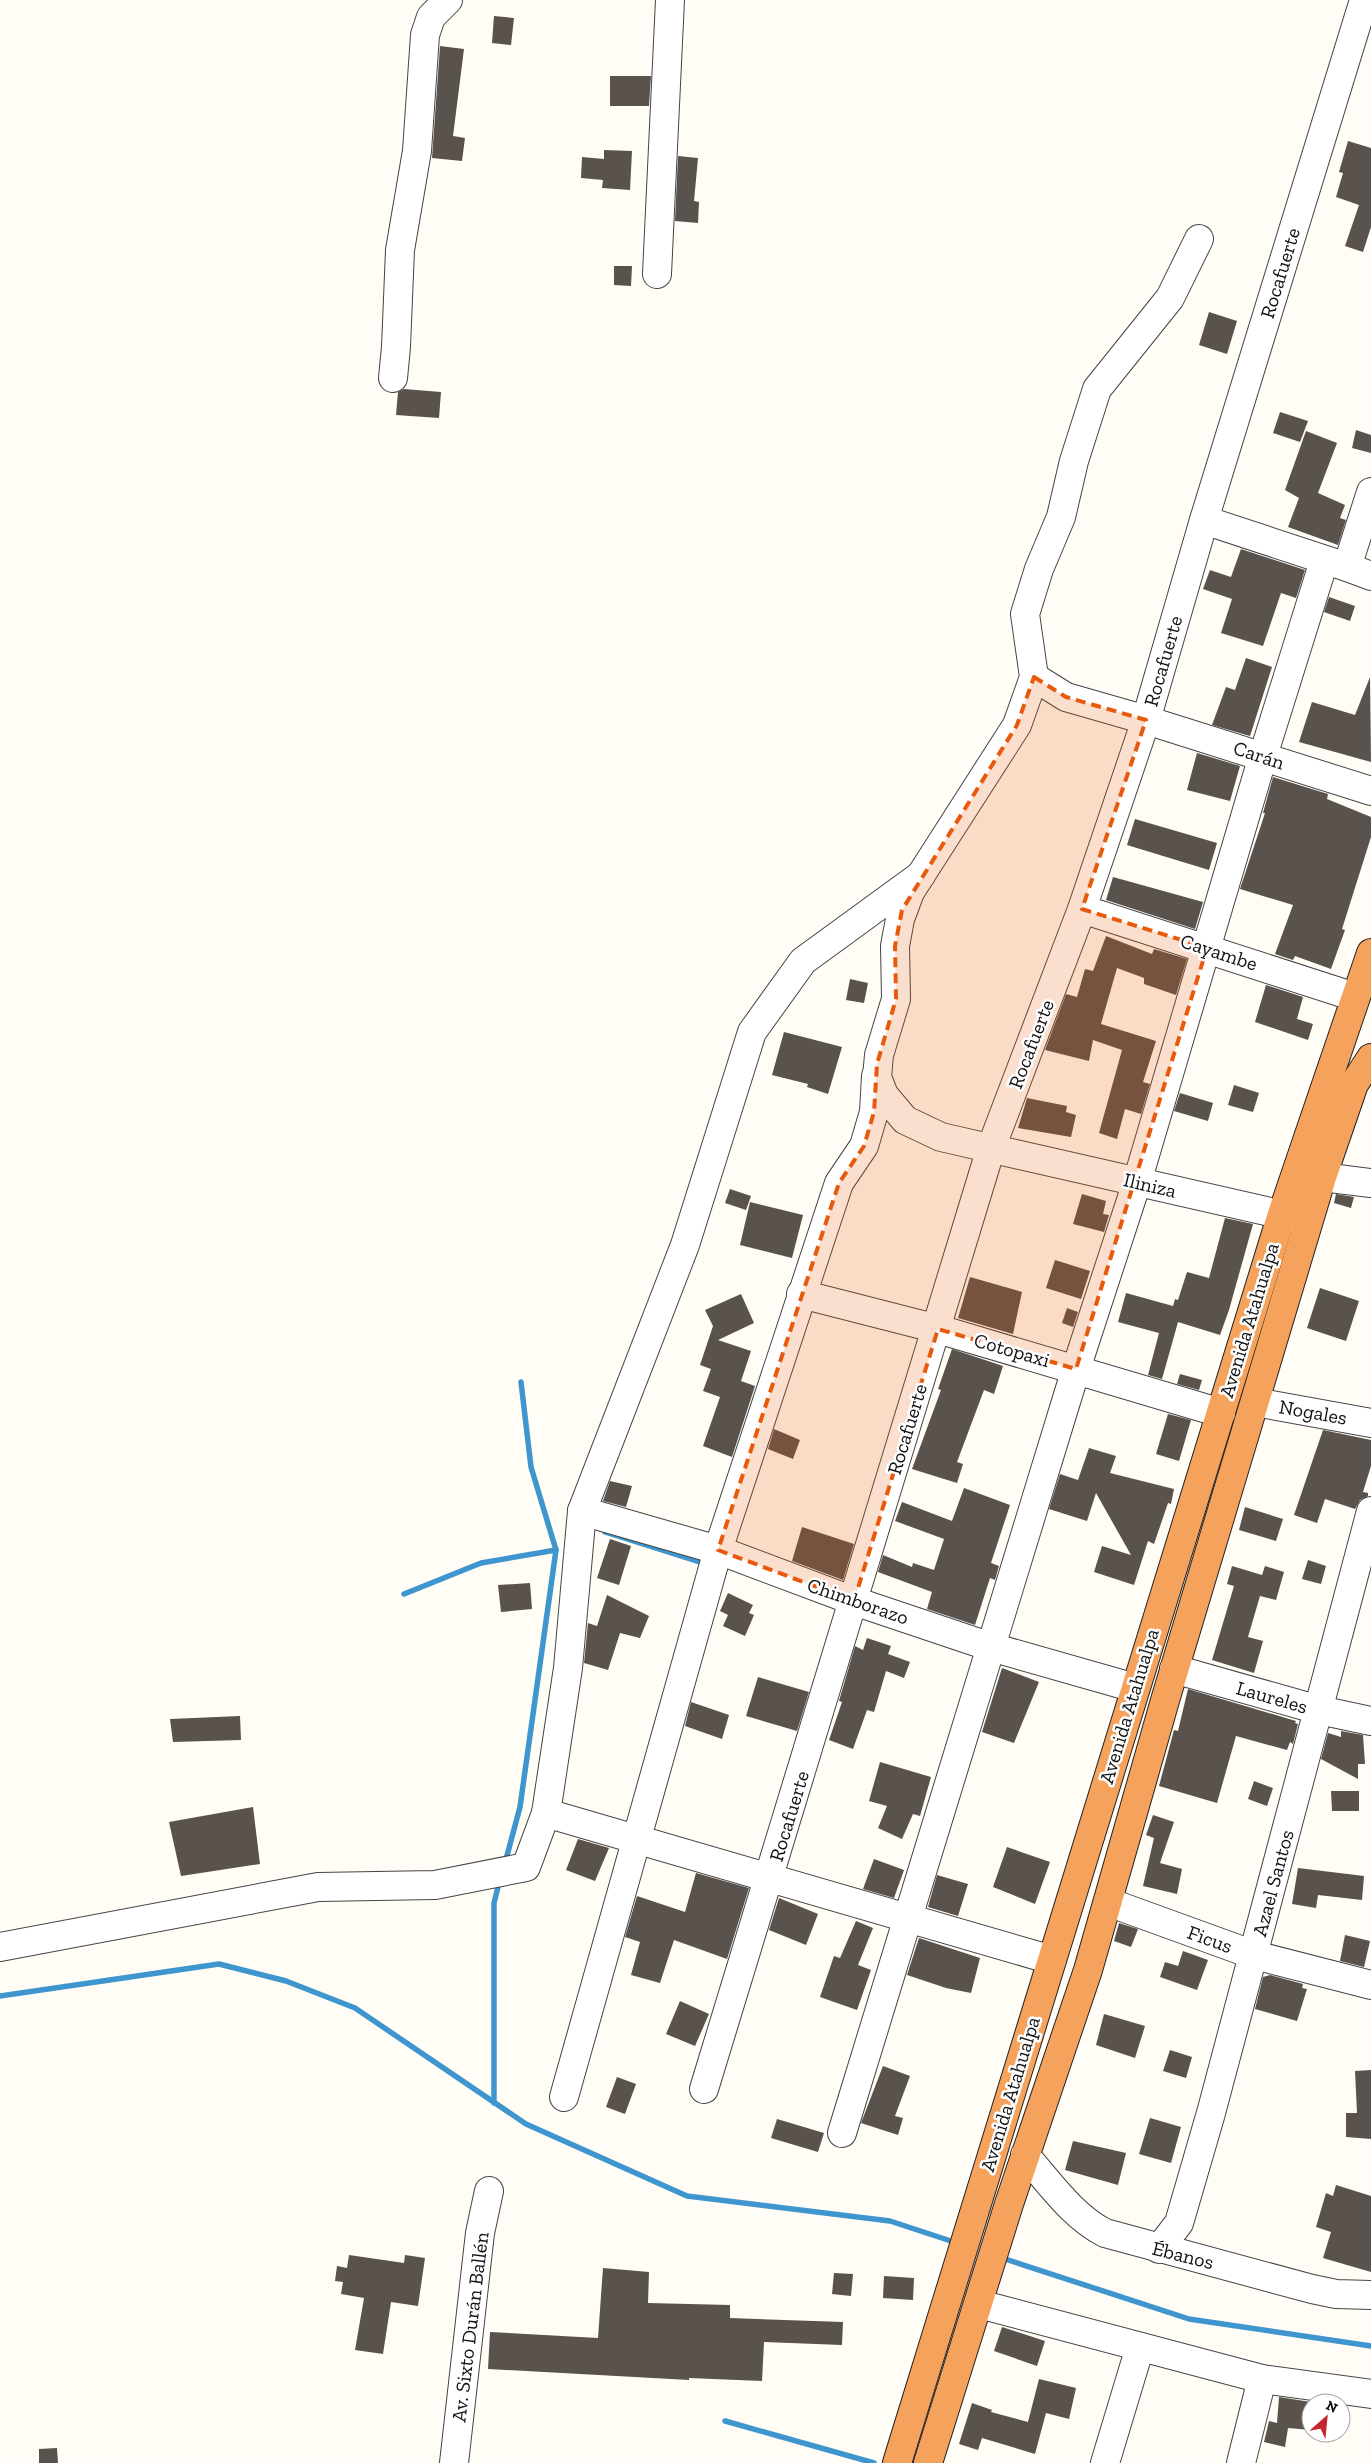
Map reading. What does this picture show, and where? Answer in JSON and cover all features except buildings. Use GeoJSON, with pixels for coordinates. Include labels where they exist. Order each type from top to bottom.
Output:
{"type":"FeatureCollection","features":[{"type":"Feature","properties":{"kind":"highway","name":"Avenida Atahualpa"},"geometry":{"type":"LineString","coordinates":[[897,2463],[1282,1214],[1371,953]]}},
{"type":"Feature","properties":{"kind":"highway","name":"Avenida Atahualpa"},"geometry":{"type":"LineString","coordinates":[[928,2463],[1009,2204],[1108,1902],[1174,1669],[1322,1177],[1354,1084],[1371,1058]]}},
{"type":"Feature","properties":{"kind":"street"},"geometry":{"type":"LineString","coordinates":[[393,378],[400,250],[417,151],[425,35],[431,17],[448,0]]}},
{"type":"Feature","properties":{"kind":"street"},"geometry":{"type":"LineString","coordinates":[[657,274],[670,0]]}},
{"type":"Feature","properties":{"kind":"street","name":"Rocafuerte"},"geometry":{"type":"LineString","coordinates":[[704,2090],[992,1148],[1082,909],[1146,720],[1204,520],[1364,0]]}},
{"type":"Feature","properties":{"kind":"street"},"geometry":{"type":"LineString","coordinates":[[564,2097],[635,1838],[718,1550],[839,1183],[864,1146],[874,1112],[877,1064],[896,999],[895,946],[905,904],[921,875],[1017,725],[1034,677],[1025,614],[1039,569],[1061,517],[1074,462],[1097,389],[1170,298],[1200,239]]}},
{"type":"Feature","properties":{"kind":"street"},"geometry":{"type":"LineString","coordinates":[[842,2133],[1076,1369],[1137,1182],[1263,756],[1347,568],[1371,492]]}},
{"type":"Feature","properties":{"kind":"street"},"geometry":{"type":"LineString","coordinates":[[1204,520],[1347,568]]}},
{"type":"Feature","properties":{"kind":"street","name":"Carán"},"geometry":{"type":"LineString","coordinates":[[1034,677],[1066,697],[1263,756],[1371,791]]}},
{"type":"Feature","properties":{"kind":"street"},"geometry":{"type":"LineString","coordinates":[[0,1947],[318,1887],[435,1885],[526,1867],[546,1813],[568,1668],[582,1511],[684,1246],[752,1032],[803,961],[921,875]]}},
{"type":"Feature","properties":{"kind":"street","name":"Cayambe"},"geometry":{"type":"LineString","coordinates":[[1082,909],[1355,997]]}},
{"type":"Feature","properties":{"kind":"street","name":"Iliniza"},"geometry":{"type":"LineString","coordinates":[[877,1064],[877,1077],[881,1088],[896,1111],[905,1120],[941,1138],[1309,1221]]}},
{"type":"Feature","properties":{"kind":"street"},"geometry":{"type":"LineString","coordinates":[[1322,1177],[1371,1183]]}},
{"type":"Feature","properties":{"kind":"street","name":"Cotopaxi"},"geometry":{"type":"LineString","coordinates":[[801,1294],[938,1329],[1221,1413]]}},
{"type":"Feature","properties":{"kind":"street","name":"Nogales"},"geometry":{"type":"LineString","coordinates":[[1255,1402],[1371,1423]]}},
{"type":"Feature","properties":{"kind":"street","name":"Chimborazo"},"geometry":{"type":"LineString","coordinates":[[582,1511],[718,1550],[854,1601],[991,1647],[1135,1688]]}},
{"type":"Feature","properties":{"kind":"street","name":"Azael Santos"},"geometry":{"type":"LineString","coordinates":[[1159,2249],[1179,2223],[1254,1955],[1371,1511]]}},
{"type":"Feature","properties":{"kind":"street","name":"Laureles"},"geometry":{"type":"LineString","coordinates":[[1174,1669],[1319,1710],[1371,1721]]}},
{"type":"Feature","properties":{"kind":"street"},"geometry":{"type":"LineString","coordinates":[[546,1813],[1052,1960]]}},
{"type":"Feature","properties":{"kind":"street","name":"Ficus"},"geometry":{"type":"LineString","coordinates":[[1108,1902],[1254,1955],[1371,1985]]}},
{"type":"Feature","properties":{"kind":"street","name":"Ébanos"},"geometry":{"type":"LineString","coordinates":[[1025,2155],[1078,2215],[1090,2226],[1105,2233],[1312,2289],[1336,2294],[1371,2295]]}},
{"type":"Feature","properties":{"kind":"street","name":"Av. Sixto Durán Ballén"},"geometry":{"type":"LineString","coordinates":[[454,2463],[480,2234],[489,2191]]}},
{"type":"Feature","properties":{"kind":"street"},"geometry":{"type":"LineString","coordinates":[[982,2295],[1140,2347],[1262,2379],[1371,2394]]}},
{"type":"Feature","properties":{"kind":"street"},"geometry":{"type":"LineString","coordinates":[[1105,2463],[1140,2347]]}},
{"type":"Feature","properties":{"kind":"street"},"geometry":{"type":"LineString","coordinates":[[1241,2463],[1262,2379]]}},
{"type":"Feature","properties":{"kind":"highlighted area"},"geometry":{"type":"Polygon","coordinates":[[[1034,677],[1066,697],[1146,720],[1082,909],[1207,948],[1076,1369],[938,1329],[854,1601],[718,1550],[839,1183],[864,1146],[874,1112],[877,1064],[896,999],[895,946],[902,910],[1017,725],[1034,677]]]}},
{"type":"Feature","properties":{"kind":"waterway"},"geometry":{"type":"LineString","coordinates":[[505,1863],[520,1807],[556,1550],[531,1467],[521,1382]]}},
{"type":"Feature","properties":{"kind":"waterway"},"geometry":{"type":"LineString","coordinates":[[605,1532],[706,1564]]}},
{"type":"Feature","properties":{"kind":"waterway"},"geometry":{"type":"LineString","coordinates":[[404,1594],[481,1563],[556,1550]]}},
{"type":"Feature","properties":{"kind":"waterway"},"geometry":{"type":"LineString","coordinates":[[494,2103],[494,1903],[500,1879]]}},
{"type":"Feature","properties":{"kind":"waterway"},"geometry":{"type":"LineString","coordinates":[[0,1996],[219,1964],[286,1981],[355,2008],[526,2124],[687,2196],[890,2221],[957,2243]]}},
{"type":"Feature","properties":{"kind":"waterway"},"geometry":{"type":"LineString","coordinates":[[999,2257],[1189,2319],[1371,2346]]}},
{"type":"Feature","properties":{"kind":"waterway"},"geometry":{"type":"LineString","coordinates":[[725,2421],[874,2463]]}}]}
